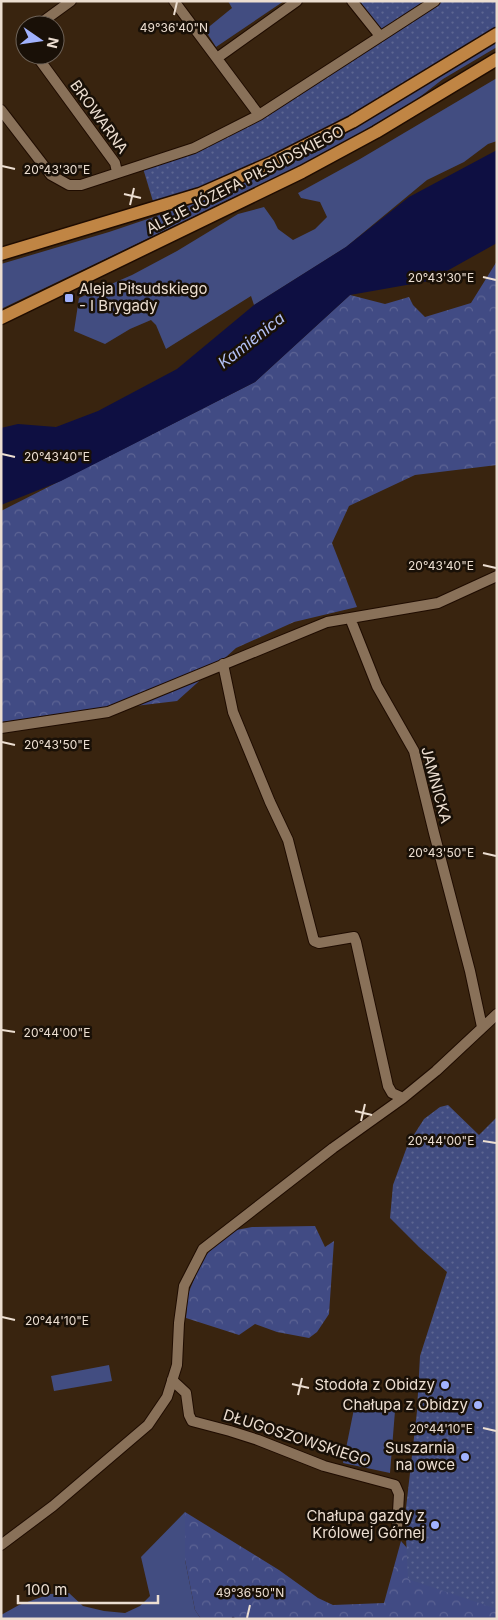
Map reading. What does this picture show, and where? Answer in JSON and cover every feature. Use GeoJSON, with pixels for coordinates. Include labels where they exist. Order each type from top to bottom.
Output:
{"type":"FeatureCollection","features":[{"type":"Feature","properties":{"kind":"main road","name":"ALEJE JÓZEFA PIŁSUDSKIEGO"},"geometry":{"type":"LineString","coordinates":[[1,254],[200,194],[273,162],[352,122],[497,34]]}},
{"type":"Feature","properties":{"kind":"main road","name":"ALEJE JÓZEFA PIŁSUDSKIEGO"},"geometry":{"type":"LineString","coordinates":[[1,318],[302,172],[376,132],[497,59]]}},
{"type":"Feature","properties":{"kind":"street"},"geometry":{"type":"LineString","coordinates":[[52,15],[71,1]]}},
{"type":"Feature","properties":{"kind":"street"},"geometry":{"type":"LineString","coordinates":[[174,1],[259,115]]}},
{"type":"Feature","properties":{"kind":"street"},"geometry":{"type":"LineString","coordinates":[[217,58],[297,1]]}},
{"type":"Feature","properties":{"kind":"street"},"geometry":{"type":"LineString","coordinates":[[352,1],[380,36]]}},
{"type":"Feature","properties":{"kind":"street","name":"BROWARNA"},"geometry":{"type":"LineString","coordinates":[[1,110],[51,176],[69,185],[81,185],[194,148],[259,115],[435,1]]}},
{"type":"Feature","properties":{"kind":"street","name":"BROWARNA"},"geometry":{"type":"LineString","coordinates":[[43,65],[115,163],[117,172]]}},
{"type":"Feature","properties":{"kind":"street"},"geometry":{"type":"LineString","coordinates":[[1,728],[108,712],[326,622],[438,604],[497,576]]}},
{"type":"Feature","properties":{"kind":"street","name":"JAMNICKA"},"geometry":{"type":"LineString","coordinates":[[350,618],[377,686],[414,751],[470,971],[482,1027]]}},
{"type":"Feature","properties":{"kind":"street"},"geometry":{"type":"LineString","coordinates":[[222,664],[232,712],[288,840],[314,941],[354,937],[388,1086],[392,1093],[403,1098]]}},
{"type":"Feature","properties":{"kind":"street"},"geometry":{"type":"LineString","coordinates":[[1,1544],[53,1506],[148,1425],[167,1397],[177,1365],[179,1323],[184,1286],[203,1249],[333,1148],[403,1098],[436,1071],[497,1014]]}},
{"type":"Feature","properties":{"kind":"street","name":"DŁUGOSZOWSKIEGO"},"geometry":{"type":"LineString","coordinates":[[172,1380],[186,1393],[189,1415],[192,1421],[249,1437],[324,1466],[395,1485],[399,1494],[396,1530]]}},
{"type":"Feature","properties":{"kind":"shaded area"},"geometry":{"type":"Polygon","coordinates":[[[228,1],[284,1],[216,47],[205,30],[232,8],[228,1]]]}},
{"type":"Feature","properties":{"kind":"shaded area"},"geometry":{"type":"Polygon","coordinates":[[[352,1],[497,1],[497,35],[307,144],[155,208],[142,165],[194,148],[380,36],[352,1]]]}},
{"type":"Feature","properties":{"kind":"shaded area"},"geometry":{"type":"Polygon","coordinates":[[[497,41],[497,47],[443,79],[416,100],[326,153],[1,309],[1,264],[109,232],[204,200],[299,155],[497,41]]]}},
{"type":"Feature","properties":{"kind":"shaded area"},"geometry":{"type":"Polygon","coordinates":[[[497,78],[497,141],[488,144],[464,162],[427,180],[346,247],[254,305],[251,296],[166,349],[156,325],[151,320],[130,329],[105,344],[74,331],[79,298],[132,275],[177,251],[238,214],[264,207],[278,229],[293,240],[315,229],[327,217],[320,202],[301,198],[298,193],[360,159],[497,78]]]}},
{"type":"Feature","properties":{"kind":"shaded area"},"geometry":{"type":"Polygon","coordinates":[[[448,1105],[479,1135],[497,1117],[497,1609],[408,1579],[405,1517],[417,1411],[420,1356],[447,1272],[390,1218],[393,1185],[408,1144],[424,1119],[440,1107],[448,1105]]]}},
{"type":"Feature","properties":{"kind":"shaded area"},"geometry":{"type":"Polygon","coordinates":[[[109,1365],[112,1381],[54,1391],[51,1376],[109,1365]]]}},
{"type":"Feature","properties":{"kind":"shaded area"},"geometry":{"type":"Polygon","coordinates":[[[355,1404],[395,1411],[390,1473],[343,1463],[355,1404]]]}},
{"type":"Feature","properties":{"kind":"shaded area"},"geometry":{"type":"Polygon","coordinates":[[[185,1512],[185,1560],[195,1610],[201,1619],[1,1619],[1,1615],[19,1605],[50,1594],[69,1593],[83,1606],[104,1611],[125,1613],[140,1606],[150,1596],[141,1557],[185,1512]]]}},
{"type":"Feature","properties":{"kind":"green space"},"geometry":{"type":"Polygon","coordinates":[[[497,261],[497,465],[415,475],[349,506],[332,543],[357,607],[294,622],[236,648],[177,701],[1,722],[1,511],[255,382],[350,295],[385,304],[409,297],[413,305],[425,317],[471,303],[497,261]]]}},
{"type":"Feature","properties":{"kind":"green space"},"geometry":{"type":"Polygon","coordinates":[[[315,1226],[325,1247],[334,1241],[329,1314],[317,1332],[309,1338],[277,1332],[255,1324],[239,1335],[186,1318],[188,1294],[202,1260],[218,1241],[236,1230],[252,1227],[315,1226]]]}},
{"type":"Feature","properties":{"kind":"green space"},"geometry":{"type":"Polygon","coordinates":[[[185,1512],[279,1570],[318,1598],[333,1605],[384,1603],[401,1541],[425,1569],[497,1592],[497,1619],[201,1619],[195,1610],[185,1560],[185,1512]]]}},
{"type":"Feature","properties":{"kind":"water","name":"Kamienica"},"geometry":{"type":"Polygon","coordinates":[[[497,150],[497,243],[429,281],[350,295],[255,382],[61,481],[1,505],[1,428],[18,424],[56,427],[98,411],[177,369],[254,305],[346,247],[409,197],[497,150]]]}},
{"type":"Feature","properties":{"kind":"place","name":"Aleja Piłsudskiego - I Brygady"},"geometry":{"type":"Point","coordinates":[69,298]}},
{"type":"Feature","properties":{"kind":"place","name":"Stodoła z Obidzy"},"geometry":{"type":"Point","coordinates":[445,1385]}},
{"type":"Feature","properties":{"kind":"place","name":"Chałupa z Obidzy"},"geometry":{"type":"Point","coordinates":[478,1405]}},
{"type":"Feature","properties":{"kind":"place","name":"Suszarnia na owce"},"geometry":{"type":"Point","coordinates":[465,1457]}},
{"type":"Feature","properties":{"kind":"place","name":"Chałupa gazdy z Królowej Górnej"},"geometry":{"type":"Point","coordinates":[435,1525]}}]}
